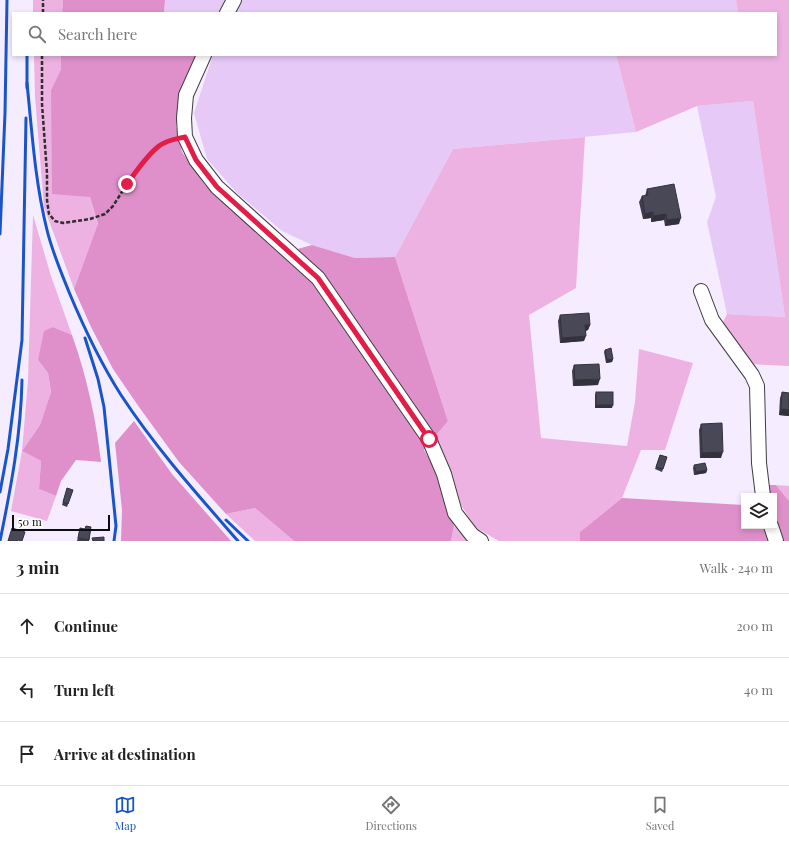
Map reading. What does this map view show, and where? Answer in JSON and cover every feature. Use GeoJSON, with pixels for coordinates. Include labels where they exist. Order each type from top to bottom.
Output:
{"type":"FeatureCollection","features":[{"type":"Feature","properties":{"kind":"street"},"geometry":{"type":"LineString","coordinates":[[228,12],[234,0]]}},
{"type":"Feature","properties":{"kind":"street"},"geometry":{"type":"LineString","coordinates":[[204,56],[186,95],[184,118],[185,137],[196,160],[217,187],[318,278],[429,439],[444,474],[455,513],[472,535],[481,541]]}},
{"type":"Feature","properties":{"kind":"street"},"geometry":{"type":"LineString","coordinates":[[701,291],[712,320],[752,375],[757,386],[759,463],[763,493]]}},
{"type":"Feature","properties":{"kind":"street"},"geometry":{"type":"LineString","coordinates":[[772,529],[776,541]]}},
{"type":"Feature","properties":{"kind":"path"},"geometry":{"type":"LineString","coordinates":[[43,0],[43,12]]}},
{"type":"Feature","properties":{"kind":"path"},"geometry":{"type":"LineString","coordinates":[[42,56],[42,104],[47,173],[47,200],[49,214],[55,221],[63,223],[90,219],[105,214],[113,206],[142,164],[159,146],[171,140],[185,137]]}},
{"type":"Feature","properties":{"kind":"shaded area"},"geometry":{"type":"Polygon","coordinates":[[[33,0],[63,0],[62,12],[33,12],[33,0]]]}},
{"type":"Feature","properties":{"kind":"shaded area"},"geometry":{"type":"Polygon","coordinates":[[[63,0],[165,0],[164,12],[62,12],[63,0]]]}},
{"type":"Feature","properties":{"kind":"shaded area"},"geometry":{"type":"Polygon","coordinates":[[[165,0],[736,0],[738,12],[164,12],[165,0]]]}},
{"type":"Feature","properties":{"kind":"shaded area"},"geometry":{"type":"Polygon","coordinates":[[[736,0],[789,0],[789,366],[748,364],[720,328],[727,314],[785,317],[753,101],[697,106],[636,132],[616,56],[777,56],[777,12],[738,12],[736,0]]]}},
{"type":"Feature","properties":{"kind":"shaded area"},"geometry":{"type":"Polygon","coordinates":[[[34,56],[61,56],[61,69],[51,90],[90,197],[98,225],[74,289],[44,207],[35,97],[34,56]]]}},
{"type":"Feature","properties":{"kind":"shaded area"},"geometry":{"type":"Polygon","coordinates":[[[61,56],[198,56],[180,102],[176,126],[182,152],[205,185],[283,253],[312,245],[355,258],[395,257],[448,421],[424,450],[436,470],[454,526],[451,541],[294,541],[255,508],[226,514],[179,462],[113,369],[91,327],[74,289],[98,224],[90,197],[52,194],[51,90],[61,69],[61,56]]]}},
{"type":"Feature","properties":{"kind":"shaded area"},"geometry":{"type":"Polygon","coordinates":[[[203,56],[616,56],[636,132],[453,149],[395,257],[355,258],[312,245],[282,231],[237,193],[207,159],[194,113],[212,58],[203,56]]]}},
{"type":"Feature","properties":{"kind":"shaded area"},"geometry":{"type":"Polygon","coordinates":[[[753,101],[785,317],[727,314],[707,222],[716,197],[697,106],[753,101]]]}},
{"type":"Feature","properties":{"kind":"shaded area"},"geometry":{"type":"Polygon","coordinates":[[[585,137],[576,288],[529,315],[541,438],[627,446],[635,402],[639,349],[693,363],[665,450],[641,450],[622,498],[580,532],[580,541],[499,541],[475,527],[461,505],[442,454],[434,438],[448,421],[395,257],[453,149],[585,137]]]}},
{"type":"Feature","properties":{"kind":"shaded area"},"geometry":{"type":"Polygon","coordinates":[[[33,215],[51,276],[72,335],[53,327],[38,360],[48,373],[51,392],[40,425],[22,451],[28,380],[33,215]]]}},
{"type":"Feature","properties":{"kind":"shaded area"},"geometry":{"type":"Polygon","coordinates":[[[53,327],[72,335],[90,398],[101,462],[76,460],[61,481],[56,496],[39,489],[41,461],[22,451],[40,425],[51,392],[48,373],[38,360],[44,331],[53,327]]]}},
{"type":"Feature","properties":{"kind":"shaded area"},"geometry":{"type":"Polygon","coordinates":[[[134,421],[172,474],[231,541],[121,541],[122,510],[115,443],[134,421]]]}},
{"type":"Feature","properties":{"kind":"shaded area"},"geometry":{"type":"Polygon","coordinates":[[[22,451],[41,461],[39,489],[56,496],[47,521],[11,511],[22,451]]]}},
{"type":"Feature","properties":{"kind":"shaded area"},"geometry":{"type":"Polygon","coordinates":[[[755,485],[776,485],[789,501],[789,541],[580,541],[580,532],[622,498],[741,505],[741,529],[777,529],[777,493],[756,493],[755,485]]]}},
{"type":"Feature","properties":{"kind":"shaded area"},"geometry":{"type":"Polygon","coordinates":[[[776,485],[789,486],[789,501],[776,485]]]}},
{"type":"Feature","properties":{"kind":"shaded area"},"geometry":{"type":"Polygon","coordinates":[[[255,508],[294,541],[255,541],[226,514],[255,508]]]}},
{"type":"Feature","properties":{"kind":"shaded area"},"geometry":{"type":"Polygon","coordinates":[[[454,526],[472,541],[451,541],[454,526]]]}},
{"type":"Feature","properties":{"kind":"building"},"geometry":{"type":"Polygon","coordinates":[[[674,184],[681,218],[667,220],[666,214],[653,216],[653,212],[645,214],[642,196],[648,195],[647,189],[674,184]]]}},
{"type":"Feature","properties":{"kind":"building"},"geometry":{"type":"Polygon","coordinates":[[[589,313],[590,325],[585,325],[586,336],[562,338],[560,315],[589,313]]]}},
{"type":"Feature","properties":{"kind":"building"},"geometry":{"type":"Polygon","coordinates":[[[611,348],[613,359],[607,360],[605,350],[611,348]]]}},
{"type":"Feature","properties":{"kind":"building"},"geometry":{"type":"Polygon","coordinates":[[[599,364],[600,379],[575,380],[574,365],[599,364]]]}},
{"type":"Feature","properties":{"kind":"building"},"geometry":{"type":"Polygon","coordinates":[[[596,392],[613,392],[613,405],[596,405],[596,392]]]}},
{"type":"Feature","properties":{"kind":"building"},"geometry":{"type":"Polygon","coordinates":[[[782,392],[789,393],[789,410],[781,409],[782,392]]]}},
{"type":"Feature","properties":{"kind":"building"},"geometry":{"type":"Polygon","coordinates":[[[722,423],[723,452],[702,453],[701,424],[722,423]]]}},
{"type":"Feature","properties":{"kind":"building"},"geometry":{"type":"Polygon","coordinates":[[[660,455],[667,457],[663,469],[656,467],[660,455]]]}},
{"type":"Feature","properties":{"kind":"building"},"geometry":{"type":"Polygon","coordinates":[[[705,463],[707,470],[696,472],[694,465],[705,463]]]}},
{"type":"Feature","properties":{"kind":"building"},"geometry":{"type":"Polygon","coordinates":[[[67,488],[73,490],[68,504],[63,502],[67,488]]]}},
{"type":"Feature","properties":{"kind":"building"},"geometry":{"type":"Polygon","coordinates":[[[86,526],[91,527],[89,540],[78,538],[80,528],[85,529],[86,526]]]}},
{"type":"Feature","properties":{"kind":"building"},"geometry":{"type":"Polygon","coordinates":[[[12,528],[25,532],[22,541],[8,541],[12,528]]]}},
{"type":"Feature","properties":{"kind":"building"},"geometry":{"type":"Polygon","coordinates":[[[104,537],[104,541],[93,541],[92,538],[104,537]]]}},
{"type":"Feature","properties":{"kind":"railway"},"geometry":{"type":"LineString","coordinates":[[0,234],[5,113],[7,0]]}},
{"type":"Feature","properties":{"kind":"railway"},"geometry":{"type":"LineString","coordinates":[[27,56],[27,88]]}},
{"type":"Feature","properties":{"kind":"railway"},"geometry":{"type":"LineString","coordinates":[[27,83],[37,175],[47,230],[51,246],[60,269],[87,332],[106,370],[134,414],[177,470],[238,541]]}},
{"type":"Feature","properties":{"kind":"railway"},"geometry":{"type":"LineString","coordinates":[[0,492],[8,449],[22,340],[26,118]]}},
{"type":"Feature","properties":{"kind":"railway"},"geometry":{"type":"LineString","coordinates":[[85,338],[98,379],[104,407],[116,526],[114,541]]}},
{"type":"Feature","properties":{"kind":"railway"},"geometry":{"type":"LineString","coordinates":[[0,541],[18,441],[22,380]]}},
{"type":"Feature","properties":{"kind":"railway"},"geometry":{"type":"LineString","coordinates":[[226,520],[248,541]]}},
{"type":"Feature","properties":{"kind":"route"},"geometry":{"type":"LineString","coordinates":[[127,184],[142,164],[159,146],[171,140],[185,137],[196,160],[217,187],[318,278],[429,439]]}}]}
